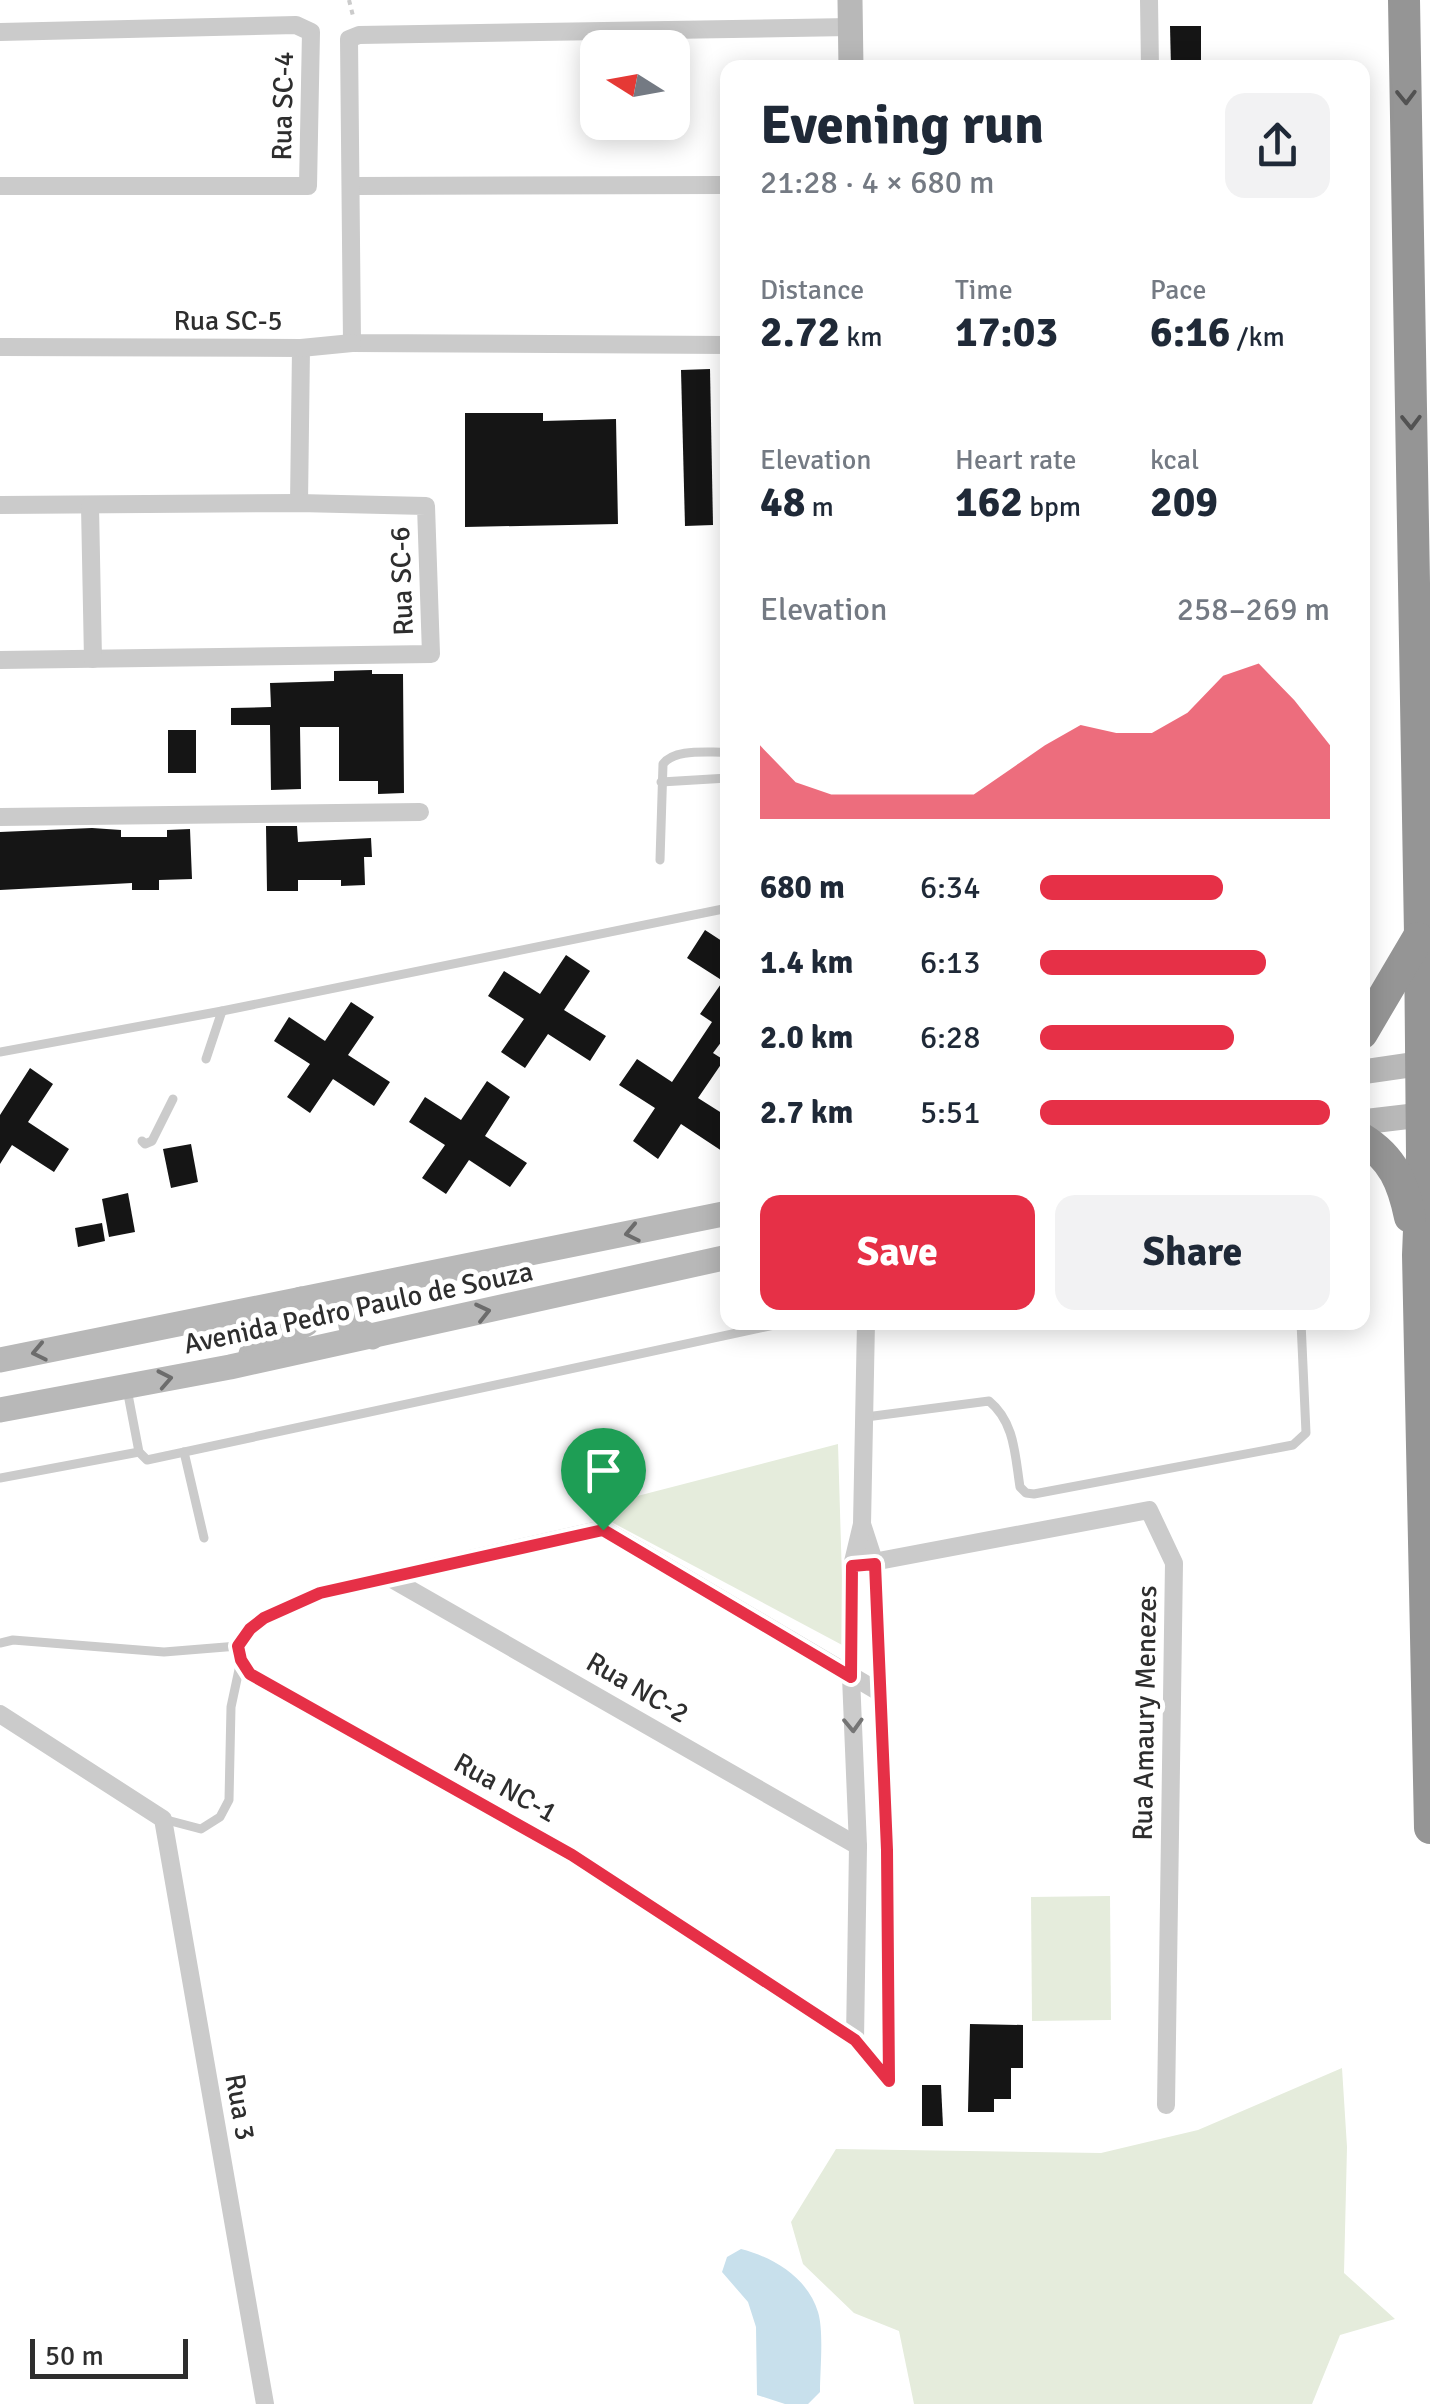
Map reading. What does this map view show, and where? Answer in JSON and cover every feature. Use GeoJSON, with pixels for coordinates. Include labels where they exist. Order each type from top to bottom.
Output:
{"type":"FeatureCollection","features":[{"type":"Feature","properties":{"kind":"highway"},"geometry":{"type":"LineString","coordinates":[[1404,0],[1425,1062],[1418,1254],[1430,1828]]}},
{"type":"Feature","properties":{"kind":"highway"},"geometry":{"type":"LineString","coordinates":[[1370,1021],[1420,934]]}},
{"type":"Feature","properties":{"kind":"highway"},"geometry":{"type":"LineString","coordinates":[[1370,1144],[1382,1151],[1404,1186],[1418,1254]]}},
{"type":"Feature","properties":{"kind":"main road"},"geometry":{"type":"LineString","coordinates":[[850,0],[850,60]]}},
{"type":"Feature","properties":{"kind":"main road"},"geometry":{"type":"LineString","coordinates":[[1370,1071],[1425,1062]]}},
{"type":"Feature","properties":{"kind":"main road"},"geometry":{"type":"LineString","coordinates":[[1370,1121],[1425,1114]]}},
{"type":"Feature","properties":{"kind":"main road","name":"Avenida Pedro Paulo de Souza"},"geometry":{"type":"LineString","coordinates":[[0,1360],[720,1216]]}},
{"type":"Feature","properties":{"kind":"main road","name":"Avenida Pedro Paulo de Souza"},"geometry":{"type":"LineString","coordinates":[[0,1410],[230,1367],[720,1259]]}},
{"type":"Feature","properties":{"kind":"main road"},"geometry":{"type":"LineString","coordinates":[[372,1337],[350,1326],[349,1314],[354,1304],[391,1292],[401,1281]]}},
{"type":"Feature","properties":{"kind":"main road"},"geometry":{"type":"LineString","coordinates":[[230,1367],[306,1324],[307,1310],[301,1298]]}},
{"type":"Feature","properties":{"kind":"street"},"geometry":{"type":"LineString","coordinates":[[1149,0],[1150,60]]}},
{"type":"Feature","properties":{"kind":"street","name":"Rua SC-4"},"geometry":{"type":"LineString","coordinates":[[0,32],[296,25],[311,32],[308,186],[0,186]]}},
{"type":"Feature","properties":{"kind":"street"},"geometry":{"type":"LineString","coordinates":[[352,343],[349,39],[359,35],[850,27]]}},
{"type":"Feature","properties":{"kind":"street"},"geometry":{"type":"LineString","coordinates":[[353,186],[720,185]]}},
{"type":"Feature","properties":{"kind":"street"},"geometry":{"type":"LineString","coordinates":[[301,348],[352,343],[720,346]]}},
{"type":"Feature","properties":{"kind":"street","name":"Rua SC-5"},"geometry":{"type":"LineString","coordinates":[[0,347],[301,348],[299,503]]}},
{"type":"Feature","properties":{"kind":"street","name":"Rua SC-6"},"geometry":{"type":"LineString","coordinates":[[0,506],[426,506],[431,654],[0,660]]}},
{"type":"Feature","properties":{"kind":"street"},"geometry":{"type":"LineString","coordinates":[[90,506],[93,658]]}},
{"type":"Feature","properties":{"kind":"street"},"geometry":{"type":"LineString","coordinates":[[0,817],[420,812]]}},
{"type":"Feature","properties":{"kind":"street"},"geometry":{"type":"LineString","coordinates":[[855,2040],[858,1846],[851,1677],[852,1566],[862,1524],[866,1330]]}},
{"type":"Feature","properties":{"kind":"street","name":"Rua Amaury Menezes"},"geometry":{"type":"LineString","coordinates":[[852,1566],[1149,1510],[1174,1563],[1166,2105]]}},
{"type":"Feature","properties":{"kind":"street"},"geometry":{"type":"LineString","coordinates":[[862,1524],[875,1564],[878,1692]]}},
{"type":"Feature","properties":{"kind":"street"},"geometry":{"type":"LineString","coordinates":[[239,1653],[250,1629],[264,1618],[320,1593],[603,1530],[878,1692]]}},
{"type":"Feature","properties":{"kind":"street","name":"Rua NC-2"},"geometry":{"type":"LineString","coordinates":[[390,1578],[858,1846]]}},
{"type":"Feature","properties":{"kind":"street","name":"Rua NC-1"},"geometry":{"type":"LineString","coordinates":[[239,1653],[250,1674],[572,1855],[855,2040],[889,2081],[887,1850],[878,1692]]}},
{"type":"Feature","properties":{"kind":"street"},"geometry":{"type":"LineString","coordinates":[[0,1714],[163,1819]]}},
{"type":"Feature","properties":{"kind":"street","name":"Rua 3"},"geometry":{"type":"LineString","coordinates":[[163,1819],[265,2404]]}},
{"type":"Feature","properties":{"kind":"lane"},"geometry":{"type":"LineString","coordinates":[[660,860],[661,771],[667,758],[720,753]]}},
{"type":"Feature","properties":{"kind":"lane"},"geometry":{"type":"LineString","coordinates":[[661,782],[720,778]]}},
{"type":"Feature","properties":{"kind":"lane"},"geometry":{"type":"LineString","coordinates":[[0,1052],[720,910]]}},
{"type":"Feature","properties":{"kind":"lane"},"geometry":{"type":"LineString","coordinates":[[206,1059],[222,1011]]}},
{"type":"Feature","properties":{"kind":"lane"},"geometry":{"type":"LineString","coordinates":[[142,1142],[152,1141],[173,1099]]}},
{"type":"Feature","properties":{"kind":"lane"},"geometry":{"type":"LineString","coordinates":[[127,1386],[139,1452],[147,1460],[751,1330]]}},
{"type":"Feature","properties":{"kind":"lane"},"geometry":{"type":"LineString","coordinates":[[863,1418],[989,1401],[1002,1412],[1010,1429],[1020,1488],[1034,1494],[1293,1445],[1306,1433],[1301,1330]]}},
{"type":"Feature","properties":{"kind":"lane"},"geometry":{"type":"LineString","coordinates":[[0,1478],[139,1452]]}},
{"type":"Feature","properties":{"kind":"lane"},"geometry":{"type":"LineString","coordinates":[[184,1452],[204,1538]]}},
{"type":"Feature","properties":{"kind":"lane"},"geometry":{"type":"LineString","coordinates":[[0,1643],[12,1640],[164,1652],[239,1653],[231,1706],[229,1800],[220,1817],[201,1829],[163,1819]]}},
{"type":"Feature","properties":{"kind":"green space"},"geometry":{"type":"Polygon","coordinates":[[[838,1444],[844,1646],[587,1509],[838,1444]]]}},
{"type":"Feature","properties":{"kind":"green space"},"geometry":{"type":"Polygon","coordinates":[[[1110,1896],[1111,2020],[1032,2021],[1031,1897],[1110,1896]]]}},
{"type":"Feature","properties":{"kind":"green space"},"geometry":{"type":"Polygon","coordinates":[[[1342,2068],[1347,2147],[1344,2273],[1395,2319],[1340,2335],[1312,2404],[914,2404],[899,2331],[854,2313],[803,2264],[791,2222],[836,2149],[1101,2153],[1198,2130],[1342,2068]]]}},
{"type":"Feature","properties":{"kind":"water"},"geometry":{"type":"Polygon","coordinates":[[[741,2249],[788,2271],[813,2300],[821,2330],[820,2392],[808,2404],[785,2404],[757,2395],[756,2327],[748,2302],[722,2272],[727,2257],[741,2249]]]}},
{"type":"Feature","properties":{"kind":"building"},"geometry":{"type":"Polygon","coordinates":[[[1170,26],[1201,26],[1201,60],[1171,60],[1170,26]]]}},
{"type":"Feature","properties":{"kind":"building"},"geometry":{"type":"Polygon","coordinates":[[[710,369],[713,525],[685,526],[681,370],[710,369]]]}},
{"type":"Feature","properties":{"kind":"building"},"geometry":{"type":"Polygon","coordinates":[[[465,413],[543,413],[543,421],[616,419],[618,524],[465,527],[465,413]]]}},
{"type":"Feature","properties":{"kind":"building"},"geometry":{"type":"Polygon","coordinates":[[[372,670],[372,674],[403,674],[404,793],[378,794],[378,781],[339,781],[339,727],[300,727],[301,789],[271,790],[270,725],[231,725],[231,708],[271,707],[270,683],[334,681],[334,671],[372,670]]]}},
{"type":"Feature","properties":{"kind":"building"},"geometry":{"type":"Polygon","coordinates":[[[168,730],[196,730],[196,773],[168,773],[168,730]]]}},
{"type":"Feature","properties":{"kind":"building"},"geometry":{"type":"Polygon","coordinates":[[[266,826],[297,826],[298,842],[371,838],[372,857],[364,857],[365,885],[341,886],[341,880],[298,880],[298,891],[267,891],[266,826]]]}},
{"type":"Feature","properties":{"kind":"building"},"geometry":{"type":"Polygon","coordinates":[[[190,829],[192,879],[159,880],[159,890],[132,890],[132,883],[0,890],[0,832],[121,830],[121,837],[167,837],[167,830],[190,829]]]}},
{"type":"Feature","properties":{"kind":"building"},"geometry":{"type":"Polygon","coordinates":[[[705,930],[720,940],[720,979],[687,958],[705,930]]]}},
{"type":"Feature","properties":{"kind":"building"},"geometry":{"type":"Polygon","coordinates":[[[566,955],[590,971],[564,1010],[606,1036],[590,1061],[548,1034],[525,1068],[501,1052],[524,1019],[488,996],[504,971],[540,994],[566,955]]]}},
{"type":"Feature","properties":{"kind":"building"},"geometry":{"type":"Polygon","coordinates":[[[720,985],[720,1044],[713,1053],[720,1057],[720,1066],[698,1098],[720,1112],[720,1150],[681,1124],[658,1159],[633,1141],[655,1108],[619,1085],[637,1059],[672,1082],[712,1022],[700,1014],[720,985]]]}},
{"type":"Feature","properties":{"kind":"building"},"geometry":{"type":"Polygon","coordinates":[[[351,1002],[374,1017],[348,1055],[390,1082],[374,1106],[333,1079],[310,1113],[287,1097],[310,1064],[274,1041],[289,1017],[325,1041],[351,1002]]]}},
{"type":"Feature","properties":{"kind":"building"},"geometry":{"type":"Polygon","coordinates":[[[30,1068],[53,1084],[28,1122],[69,1149],[54,1172],[12,1145],[0,1164],[0,1115],[30,1068]]]}},
{"type":"Feature","properties":{"kind":"building"},"geometry":{"type":"Polygon","coordinates":[[[487,1081],[510,1097],[485,1136],[527,1163],[510,1187],[469,1160],[446,1194],[422,1178],[445,1145],[409,1122],[425,1097],[461,1120],[487,1081]]]}},
{"type":"Feature","properties":{"kind":"building"},"geometry":{"type":"Polygon","coordinates":[[[191,1144],[198,1182],[171,1188],[163,1149],[191,1144]]]}},
{"type":"Feature","properties":{"kind":"building"},"geometry":{"type":"Polygon","coordinates":[[[128,1193],[135,1232],[109,1237],[102,1199],[128,1193]]]}},
{"type":"Feature","properties":{"kind":"building"},"geometry":{"type":"Polygon","coordinates":[[[102,1223],[105,1241],[78,1247],[75,1228],[102,1223]]]}},
{"type":"Feature","properties":{"kind":"building"},"geometry":{"type":"Polygon","coordinates":[[[970,2024],[1023,2025],[1023,2068],[1011,2068],[1011,2099],[994,2099],[994,2112],[968,2112],[970,2024]]]}},
{"type":"Feature","properties":{"kind":"building"},"geometry":{"type":"Polygon","coordinates":[[[922,2085],[941,2085],[943,2126],[922,2126],[922,2085]]]}},
{"type":"Feature","properties":{"kind":"route"},"geometry":{"type":"LineString","coordinates":[[603,1530],[851,1677],[852,1566],[875,1564],[887,1850],[889,2081],[855,2040],[572,1855],[250,1674],[241,1660],[238,1646],[250,1629],[264,1618],[320,1593],[603,1530]]}}]}
